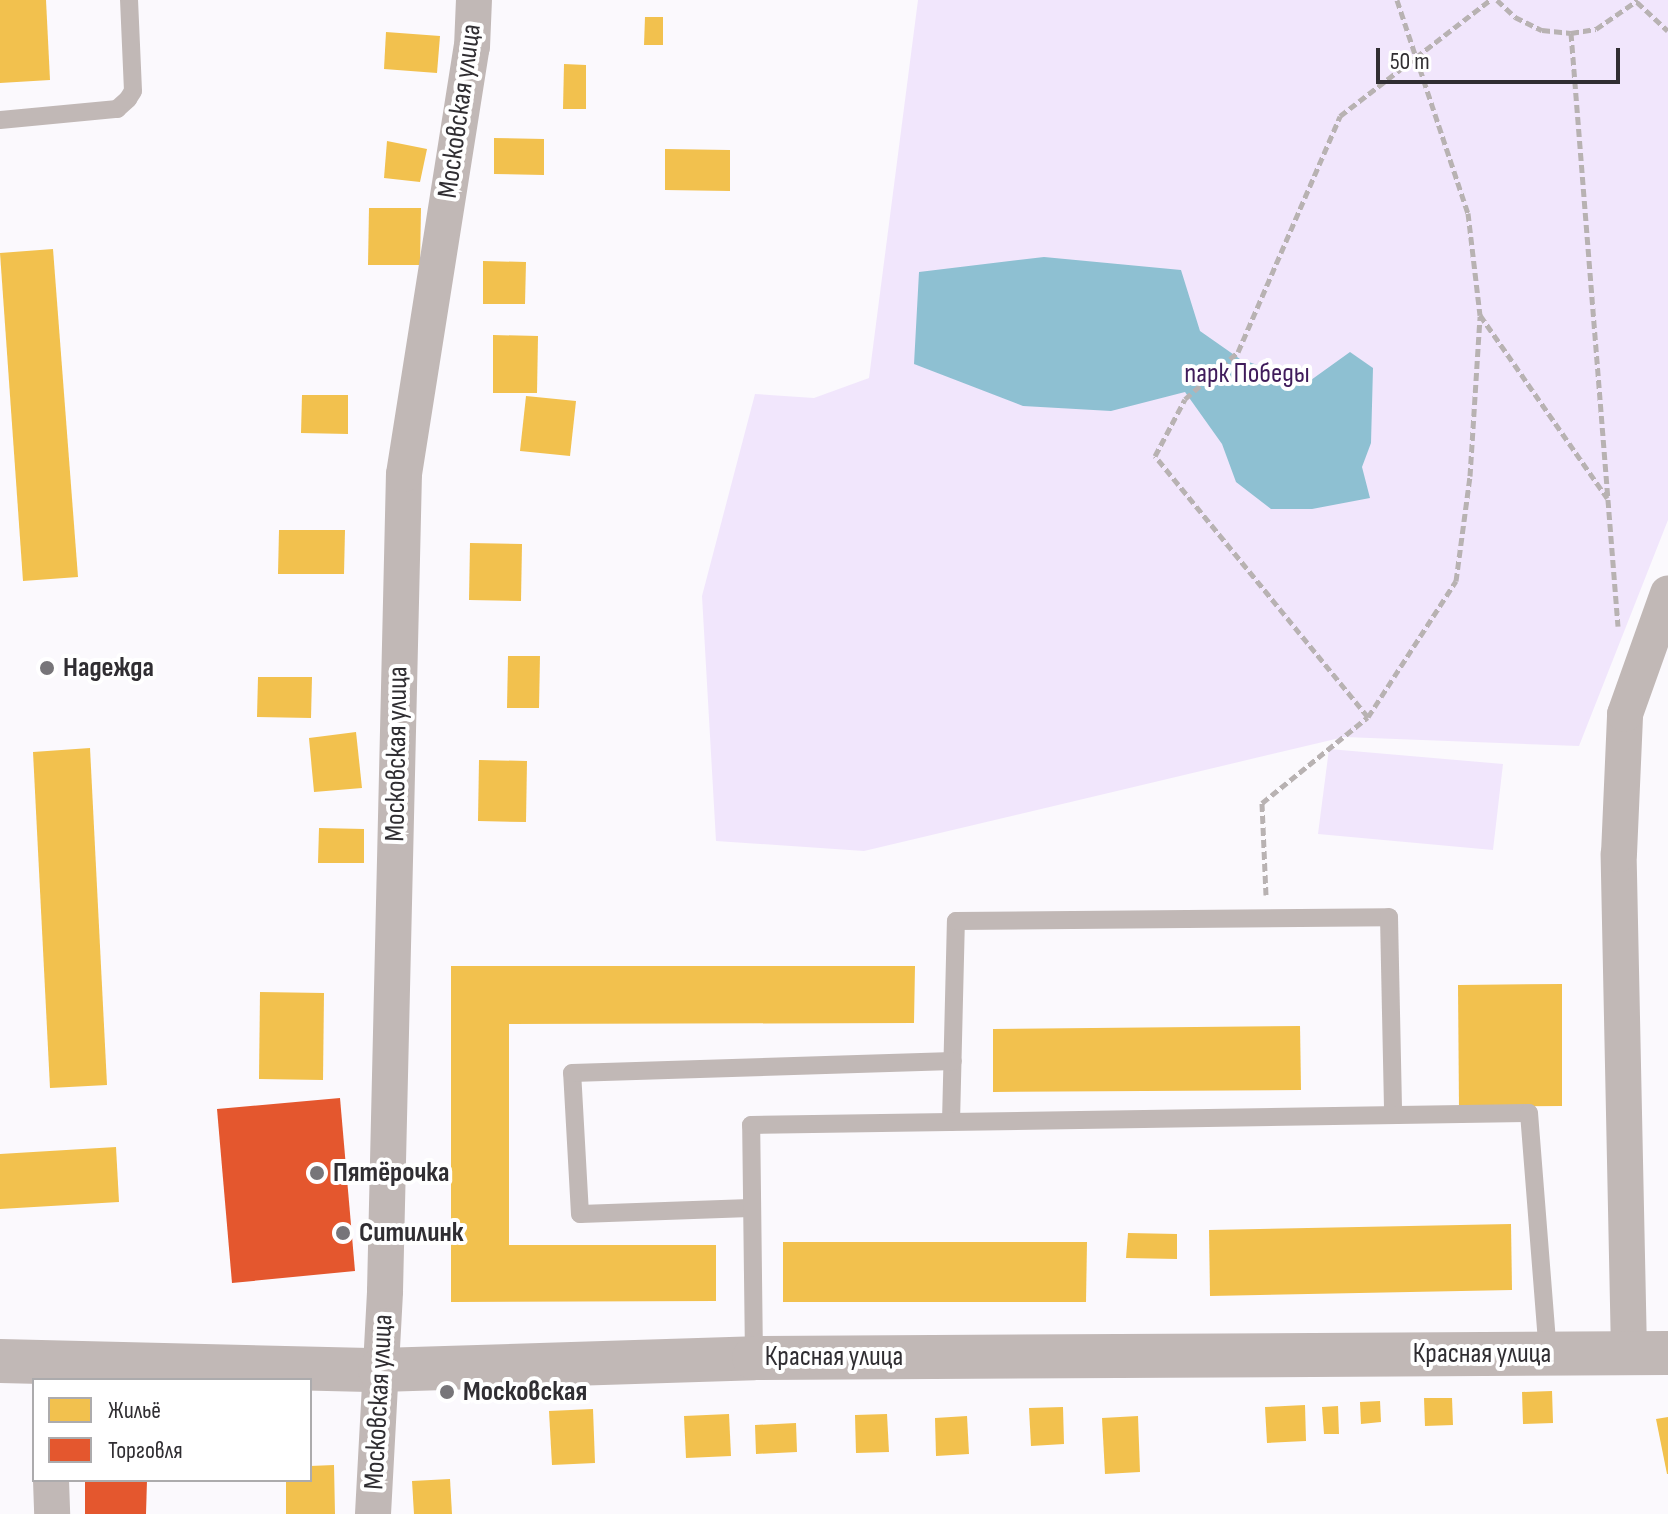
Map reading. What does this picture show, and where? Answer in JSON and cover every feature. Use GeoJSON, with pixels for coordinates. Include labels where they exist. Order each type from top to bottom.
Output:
{"type":"FeatureCollection","features":[{"type":"Feature","properties":{"kind":"street","name":"Московская улица"},"geometry":{"type":"LineString","coordinates":[[373,1514],[380,1370],[404,474],[472,47],[474,0]]}},
{"type":"Feature","properties":{"kind":"street"},"geometry":{"type":"LineString","coordinates":[[1649,1353],[1619,854],[1625,714],[1668,593]]}},
{"type":"Feature","properties":{"kind":"street","name":"Красная улица"},"geometry":{"type":"LineString","coordinates":[[0,1361],[51,1372],[380,1370],[754,1358],[1649,1353]]}},
{"type":"Feature","properties":{"kind":"street"},"geometry":{"type":"LineString","coordinates":[[51,1482],[52,1514]]}},
{"type":"Feature","properties":{"kind":"lane"},"geometry":{"type":"LineString","coordinates":[[0,120],[117,109],[128,99],[133,91],[129,0]]}},
{"type":"Feature","properties":{"kind":"lane"},"geometry":{"type":"LineString","coordinates":[[951,1122],[956,921],[1389,917],[1393,1115]]}},
{"type":"Feature","properties":{"kind":"lane"},"geometry":{"type":"LineString","coordinates":[[750,1208],[580,1214],[572,1073],[953,1061]]}},
{"type":"Feature","properties":{"kind":"lane"},"geometry":{"type":"LineString","coordinates":[[754,1358],[751,1125],[1529,1113],[1548,1353]]}},
{"type":"Feature","properties":{"kind":"path"},"geometry":{"type":"LineString","coordinates":[[1267,918],[1262,803],[1368,717],[1456,581],[1470,476],[1480,315],[1468,213],[1418,55],[1397,0]]}},
{"type":"Feature","properties":{"kind":"path"},"geometry":{"type":"LineString","coordinates":[[1368,717],[1155,456],[1185,399],[1238,352],[1340,116],[1490,0]]}},
{"type":"Feature","properties":{"kind":"path"},"geometry":{"type":"LineString","coordinates":[[1497,0],[1515,17],[1542,30],[1571,33],[1596,29],[1638,1],[1668,31]]}},
{"type":"Feature","properties":{"kind":"path"},"geometry":{"type":"LineString","coordinates":[[1571,33],[1618,632]]}},
{"type":"Feature","properties":{"kind":"path"},"geometry":{"type":"LineString","coordinates":[[1480,315],[1608,499]]}},
{"type":"Feature","properties":{"kind":"green space","name":"парк Победы"},"geometry":{"type":"Polygon","coordinates":[[[918,0],[1668,0],[1668,520],[1579,746],[1344,737],[864,851],[716,841],[702,596],[755,394],[814,398],[869,378],[918,0]]]}},
{"type":"Feature","properties":{"kind":"green space"},"geometry":{"type":"Polygon","coordinates":[[[1329,749],[1503,764],[1493,850],[1318,834],[1329,749]]]}},
{"type":"Feature","properties":{"kind":"water"},"geometry":{"type":"Polygon","coordinates":[[[1044,257],[1181,270],[1200,331],[1240,359],[1269,369],[1311,380],[1350,352],[1373,368],[1371,443],[1362,467],[1370,498],[1312,509],[1271,509],[1236,482],[1222,444],[1185,392],[1111,411],[1023,406],[914,364],[919,272],[1044,257]]]}},
{"type":"Feature","properties":{"kind":"building: Жильё"},"geometry":{"type":"Polygon","coordinates":[[[0,0],[46,0],[50,80],[0,83],[0,0]]]}},
{"type":"Feature","properties":{"kind":"building: Жильё"},"geometry":{"type":"Polygon","coordinates":[[[645,17],[663,17],[663,45],[644,45],[645,17]]]}},
{"type":"Feature","properties":{"kind":"building: Жильё"},"geometry":{"type":"Polygon","coordinates":[[[386,32],[440,36],[437,73],[384,69],[386,32]]]}},
{"type":"Feature","properties":{"kind":"building: Жильё"},"geometry":{"type":"Polygon","coordinates":[[[564,64],[586,65],[586,109],[563,109],[564,64]]]}},
{"type":"Feature","properties":{"kind":"building: Жильё"},"geometry":{"type":"Polygon","coordinates":[[[494,138],[544,139],[544,175],[494,174],[494,138]]]}},
{"type":"Feature","properties":{"kind":"building: Жильё"},"geometry":{"type":"Polygon","coordinates":[[[387,141],[427,149],[420,182],[384,178],[387,141]]]}},
{"type":"Feature","properties":{"kind":"building: Жильё"},"geometry":{"type":"Polygon","coordinates":[[[665,149],[730,150],[730,191],[665,190],[665,149]]]}},
{"type":"Feature","properties":{"kind":"building: Жильё"},"geometry":{"type":"Polygon","coordinates":[[[369,208],[421,208],[420,265],[368,265],[369,208]]]}},
{"type":"Feature","properties":{"kind":"building: Жильё"},"geometry":{"type":"Polygon","coordinates":[[[53,249],[78,577],[23,581],[0,253],[53,249]]]}},
{"type":"Feature","properties":{"kind":"building: Жильё"},"geometry":{"type":"Polygon","coordinates":[[[483,261],[526,262],[525,304],[483,304],[483,261]]]}},
{"type":"Feature","properties":{"kind":"building: Жильё"},"geometry":{"type":"Polygon","coordinates":[[[493,335],[538,336],[537,393],[493,393],[493,335]]]}},
{"type":"Feature","properties":{"kind":"building: Жильё"},"geometry":{"type":"Polygon","coordinates":[[[302,395],[348,395],[348,434],[301,433],[302,395]]]}},
{"type":"Feature","properties":{"kind":"building: Жильё"},"geometry":{"type":"Polygon","coordinates":[[[526,396],[576,401],[570,456],[520,451],[526,396]]]}},
{"type":"Feature","properties":{"kind":"building: Жильё"},"geometry":{"type":"Polygon","coordinates":[[[279,530],[345,530],[344,574],[278,574],[279,530]]]}},
{"type":"Feature","properties":{"kind":"building: Жильё"},"geometry":{"type":"Polygon","coordinates":[[[470,543],[522,544],[521,601],[469,600],[470,543]]]}},
{"type":"Feature","properties":{"kind":"building: Жильё"},"geometry":{"type":"Polygon","coordinates":[[[508,656],[540,656],[539,708],[507,708],[508,656]]]}},
{"type":"Feature","properties":{"kind":"building: Жильё"},"geometry":{"type":"Polygon","coordinates":[[[258,677],[312,677],[311,718],[257,717],[258,677]]]}},
{"type":"Feature","properties":{"kind":"building: Жильё"},"geometry":{"type":"Polygon","coordinates":[[[356,732],[362,788],[314,792],[309,738],[356,732]]]}},
{"type":"Feature","properties":{"kind":"building: Жильё"},"geometry":{"type":"Polygon","coordinates":[[[90,748],[107,1085],[50,1088],[33,752],[90,748]]]}},
{"type":"Feature","properties":{"kind":"building: Жильё"},"geometry":{"type":"Polygon","coordinates":[[[479,760],[527,761],[526,822],[478,821],[479,760]]]}},
{"type":"Feature","properties":{"kind":"building: Жильё"},"geometry":{"type":"Polygon","coordinates":[[[319,828],[364,829],[364,863],[318,863],[319,828]]]}},
{"type":"Feature","properties":{"kind":"building: Жильё"},"geometry":{"type":"Polygon","coordinates":[[[451,966],[915,966],[914,1023],[509,1024],[509,1245],[716,1245],[716,1301],[451,1302],[451,966]]]}},
{"type":"Feature","properties":{"kind":"building: Жильё"},"geometry":{"type":"Polygon","coordinates":[[[1562,984],[1562,1106],[1459,1107],[1458,985],[1562,984]]]}},
{"type":"Feature","properties":{"kind":"building: Жильё"},"geometry":{"type":"Polygon","coordinates":[[[260,992],[324,993],[323,1080],[259,1079],[260,992]]]}},
{"type":"Feature","properties":{"kind":"building: Жильё"},"geometry":{"type":"Polygon","coordinates":[[[1300,1026],[1301,1090],[993,1092],[993,1029],[1300,1026]]]}},
{"type":"Feature","properties":{"kind":"building: Жильё"},"geometry":{"type":"Polygon","coordinates":[[[116,1147],[119,1202],[0,1209],[0,1154],[116,1147]]]}},
{"type":"Feature","properties":{"kind":"building: Жильё"},"geometry":{"type":"Polygon","coordinates":[[[1511,1224],[1512,1290],[1210,1296],[1209,1230],[1511,1224]]]}},
{"type":"Feature","properties":{"kind":"building: Жильё"},"geometry":{"type":"Polygon","coordinates":[[[1128,1233],[1177,1234],[1177,1259],[1126,1258],[1128,1233]]]}},
{"type":"Feature","properties":{"kind":"building: Жильё"},"geometry":{"type":"Polygon","coordinates":[[[783,1242],[1087,1242],[1086,1302],[783,1302],[783,1242]]]}},
{"type":"Feature","properties":{"kind":"building: Жильё"},"geometry":{"type":"Polygon","coordinates":[[[1552,1391],[1553,1423],[1523,1424],[1522,1392],[1552,1391]]]}},
{"type":"Feature","properties":{"kind":"building: Жильё"},"geometry":{"type":"Polygon","coordinates":[[[1424,1398],[1452,1398],[1453,1425],[1425,1426],[1424,1398]]]}},
{"type":"Feature","properties":{"kind":"building: Жильё"},"geometry":{"type":"Polygon","coordinates":[[[1380,1401],[1381,1422],[1361,1424],[1360,1402],[1380,1401]]]}},
{"type":"Feature","properties":{"kind":"building: Жильё"},"geometry":{"type":"Polygon","coordinates":[[[1305,1405],[1306,1441],[1267,1443],[1265,1407],[1305,1405]]]}},
{"type":"Feature","properties":{"kind":"building: Жильё"},"geometry":{"type":"Polygon","coordinates":[[[1338,1406],[1339,1434],[1324,1434],[1322,1407],[1338,1406]]]}},
{"type":"Feature","properties":{"kind":"building: Жильё"},"geometry":{"type":"Polygon","coordinates":[[[1063,1407],[1064,1444],[1031,1446],[1029,1408],[1063,1407]]]}},
{"type":"Feature","properties":{"kind":"building: Жильё"},"geometry":{"type":"Polygon","coordinates":[[[593,1409],[595,1463],[552,1465],[549,1411],[593,1409]]]}},
{"type":"Feature","properties":{"kind":"building: Жильё"},"geometry":{"type":"Polygon","coordinates":[[[729,1414],[731,1456],[686,1458],[684,1416],[729,1414]]]}},
{"type":"Feature","properties":{"kind":"building: Жильё"},"geometry":{"type":"Polygon","coordinates":[[[887,1414],[889,1452],[856,1453],[855,1415],[887,1414]]]}},
{"type":"Feature","properties":{"kind":"building: Жильё"},"geometry":{"type":"Polygon","coordinates":[[[967,1416],[969,1454],[936,1456],[935,1418],[967,1416]]]}},
{"type":"Feature","properties":{"kind":"building: Жильё"},"geometry":{"type":"Polygon","coordinates":[[[1138,1416],[1140,1472],[1105,1474],[1102,1418],[1138,1416]]]}},
{"type":"Feature","properties":{"kind":"building: Жильё"},"geometry":{"type":"Polygon","coordinates":[[[1668,1417],[1668,1474],[1667,1474],[1656,1419],[1668,1417]]]}},
{"type":"Feature","properties":{"kind":"building: Жильё"},"geometry":{"type":"Polygon","coordinates":[[[796,1423],[797,1452],[756,1454],[755,1425],[796,1423]]]}},
{"type":"Feature","properties":{"kind":"building: Жильё"},"geometry":{"type":"Polygon","coordinates":[[[334,1465],[335,1514],[286,1514],[286,1482],[312,1482],[312,1466],[334,1465]]]}},
{"type":"Feature","properties":{"kind":"building: Жильё"},"geometry":{"type":"Polygon","coordinates":[[[450,1479],[452,1514],[414,1514],[412,1481],[450,1479]]]}},
{"type":"Feature","properties":{"kind":"building: Торговля"},"geometry":{"type":"Polygon","coordinates":[[[340,1098],[355,1271],[232,1283],[217,1109],[340,1098]]]}},
{"type":"Feature","properties":{"kind":"building: Торговля"},"geometry":{"type":"Polygon","coordinates":[[[85,1482],[147,1482],[146,1514],[85,1514],[85,1482]]]}},
{"type":"Feature","properties":{"kind":"place","name":"Надежда"},"geometry":{"type":"Point","coordinates":[47,668]}},
{"type":"Feature","properties":{"kind":"place","name":"Пятёрочка"},"geometry":{"type":"Point","coordinates":[317,1173]}},
{"type":"Feature","properties":{"kind":"place","name":"Ситилинк"},"geometry":{"type":"Point","coordinates":[343,1233]}},
{"type":"Feature","properties":{"kind":"place","name":"Московская"},"geometry":{"type":"Point","coordinates":[447,1392]}}]}
